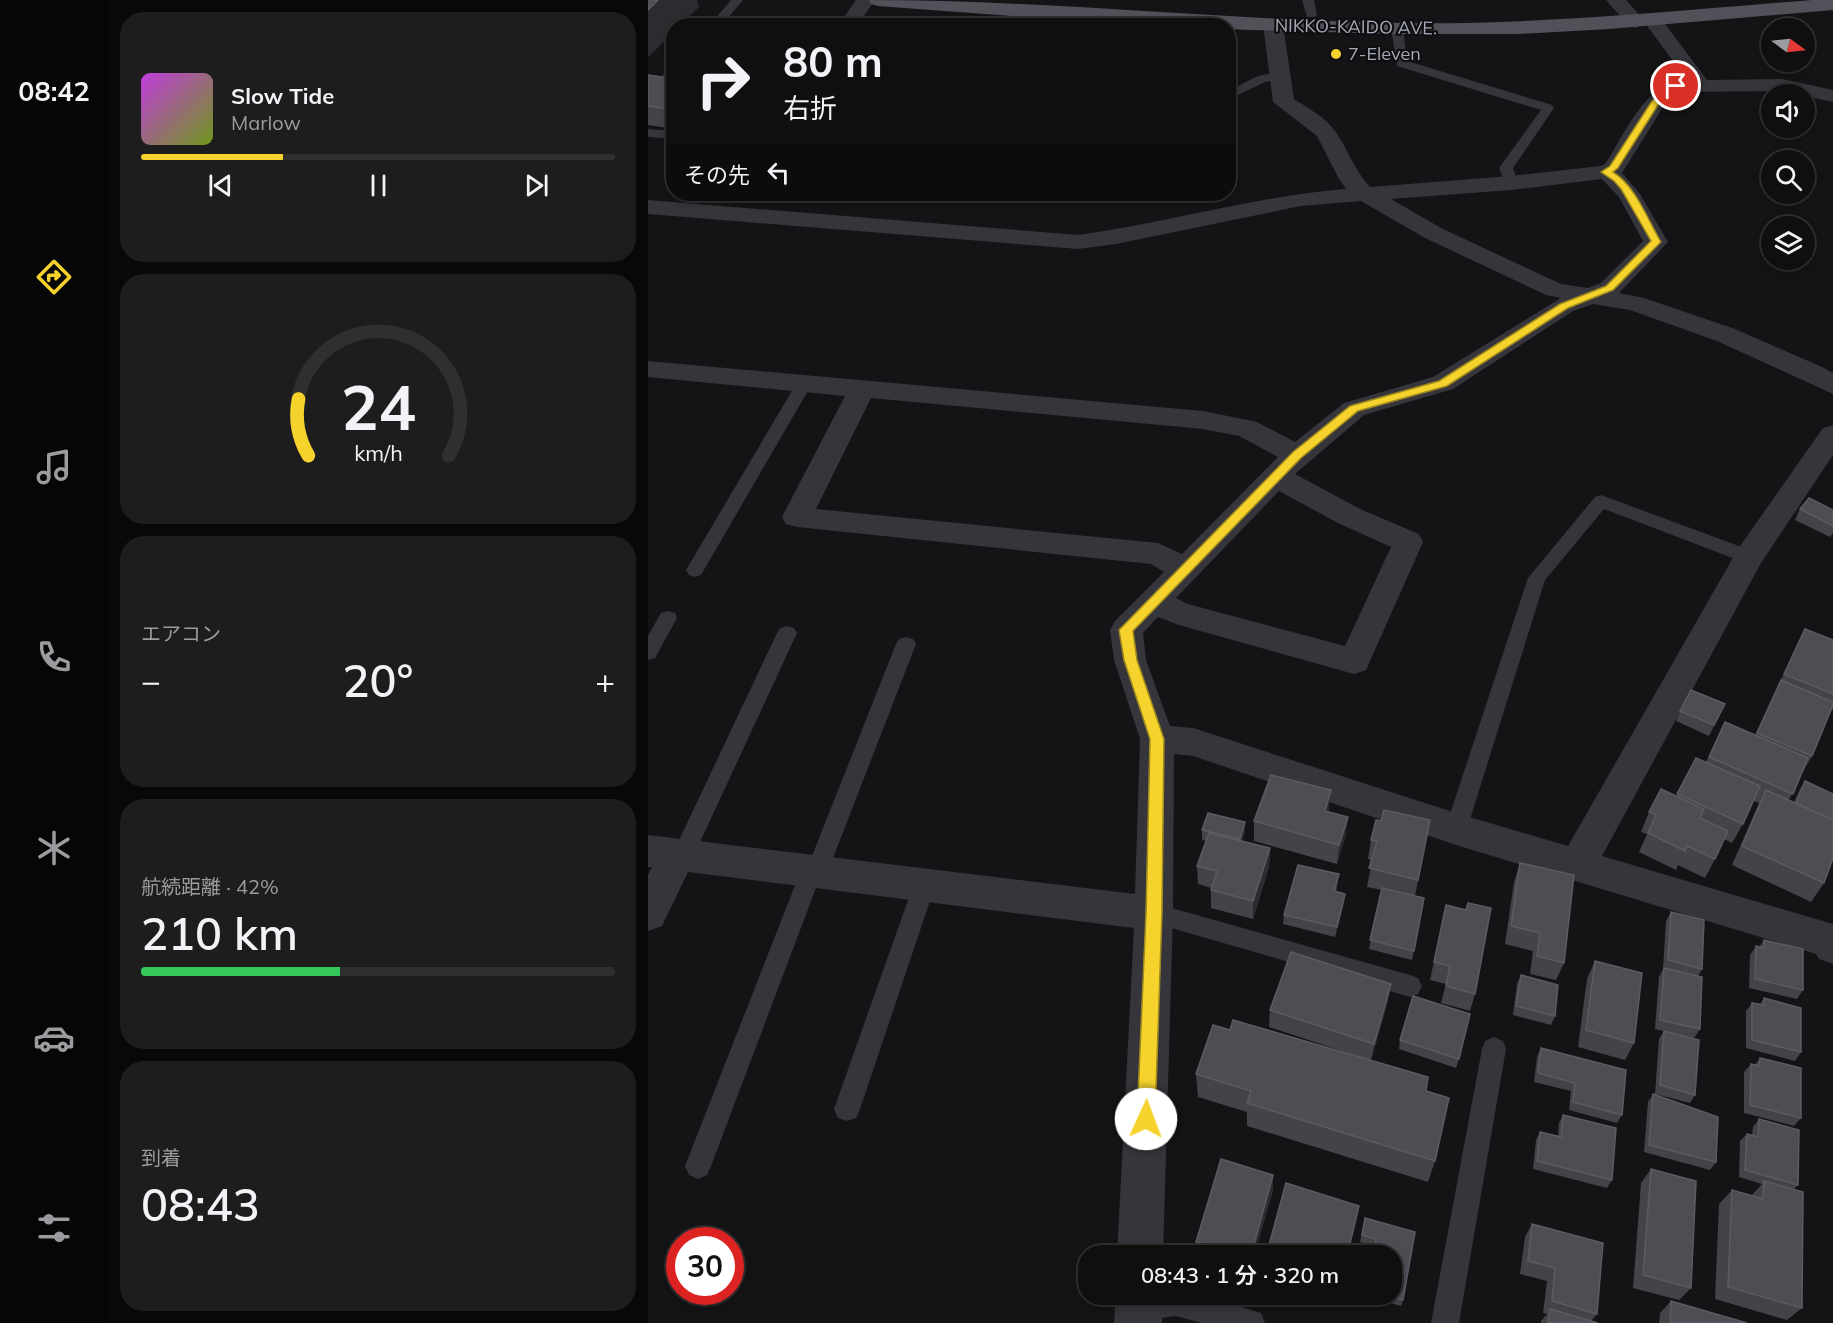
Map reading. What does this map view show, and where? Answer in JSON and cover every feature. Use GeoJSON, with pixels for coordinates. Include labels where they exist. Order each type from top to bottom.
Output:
{"type":"FeatureCollection","features":[{"type":"Feature","properties":{"kind":"main road","name":"NIKKO-KAIDO AVE."},"geometry":{"type":"LineString","coordinates":[[878,0],[1163,18]]}},
{"type":"Feature","properties":{"kind":"main road","name":"NIKKO-KAIDO AVE."},"geometry":{"type":"LineString","coordinates":[[1236,23],[1397,28],[1540,27],[1644,21],[1833,4]]}},
{"type":"Feature","properties":{"kind":"street"},"geometry":{"type":"LineString","coordinates":[[853,18],[866,0]]}},
{"type":"Feature","properties":{"kind":"street"},"geometry":{"type":"LineString","coordinates":[[1615,0],[1644,21],[1701,85]]}},
{"type":"Feature","properties":{"kind":"street"},"geometry":{"type":"LineString","coordinates":[[1274,25],[1284,102],[1308,117],[1326,133],[1350,179],[1362,192],[1433,233],[1555,290],[1635,303],[1726,335],[1812,373],[1833,385]]}},
{"type":"Feature","properties":{"kind":"street"},"geometry":{"type":"LineString","coordinates":[[648,207],[715,203],[1078,242],[1116,237],[1301,199],[1362,192],[1511,183],[1606,172],[1614,168],[1655,103],[1676,86],[1782,85],[1833,96]]}},
{"type":"Feature","properties":{"kind":"street"},"geometry":{"type":"LineString","coordinates":[[1140,1245],[1154,913],[1157,739],[1130,660],[1126,630],[1287,466],[1354,409],[1443,383],[1564,306],[1610,288],[1656,242],[1625,188],[1606,172]]}},
{"type":"Feature","properties":{"kind":"street"},"geometry":{"type":"LineString","coordinates":[[651,374],[862,389],[1203,420],[1247,428],[1324,504],[1408,542],[1354,661],[1179,613],[1154,601]]}},
{"type":"Feature","properties":{"kind":"street"},"geometry":{"type":"LineString","coordinates":[[862,389],[796,517],[1158,554],[1184,570]]}},
{"type":"Feature","properties":{"kind":"street"},"geometry":{"type":"LineString","coordinates":[[1578,864],[1749,557],[1833,434]]}},
{"type":"Feature","properties":{"kind":"street"},"geometry":{"type":"LineString","coordinates":[[1157,739],[1192,742],[1456,829],[1829,940],[1833,946]]}},
{"type":"Feature","properties":{"kind":"street"},"geometry":{"type":"LineString","coordinates":[[648,914],[669,854],[1154,913]]}},
{"type":"Feature","properties":{"kind":"lane"},"geometry":{"type":"LineString","coordinates":[[721,18],[737,0]]}},
{"type":"Feature","properties":{"kind":"lane"},"geometry":{"type":"LineString","coordinates":[[1308,0],[1311,15]]}},
{"type":"Feature","properties":{"kind":"lane"},"geometry":{"type":"LineString","coordinates":[[1397,28],[1401,63],[1548,108],[1506,168],[1511,183]]}},
{"type":"Feature","properties":{"kind":"lane"},"geometry":{"type":"LineString","coordinates":[[1236,92],[1262,79],[1279,76]]}},
{"type":"Feature","properties":{"kind":"lane"},"geometry":{"type":"LineString","coordinates":[[648,133],[666,134]]}},
{"type":"Feature","properties":{"kind":"lane"},"geometry":{"type":"LineString","coordinates":[[694,570],[804,384]]}},
{"type":"Feature","properties":{"kind":"lane"},"geometry":{"type":"LineString","coordinates":[[1456,829],[1538,578],[1601,501],[1749,557]]}},
{"type":"Feature","properties":{"kind":"lane"},"geometry":{"type":"LineString","coordinates":[[648,653],[668,618]]}},
{"type":"Feature","properties":{"kind":"lane"},"geometry":{"type":"LineString","coordinates":[[669,854],[787,633]]}},
{"type":"Feature","properties":{"kind":"lane"},"geometry":{"type":"LineString","coordinates":[[698,1166],[906,644]]}},
{"type":"Feature","properties":{"kind":"lane"},"geometry":{"type":"LineString","coordinates":[[847,1109],[924,886]]}},
{"type":"Feature","properties":{"kind":"lane"},"geometry":{"type":"LineString","coordinates":[[1154,913],[1410,986]]}},
{"type":"Feature","properties":{"kind":"lane"},"geometry":{"type":"LineString","coordinates":[[1445,1323],[1494,1049]]}},
{"type":"Feature","properties":{"kind":"lane"},"geometry":{"type":"LineString","coordinates":[[1138,1308],[1176,1302],[1251,1323]]}},
{"type":"Feature","properties":{"kind":"building"},"geometry":{"type":"Polygon","coordinates":[[[648,0],[658,0],[648,10],[648,0]]]}},
{"type":"Feature","properties":{"kind":"building"},"geometry":{"type":"Polygon","coordinates":[[[648,75],[666,78],[666,109],[648,106],[648,75]]]}},
{"type":"Feature","properties":{"kind":"building"},"geometry":{"type":"Polygon","coordinates":[[[1809,498],[1833,510],[1833,526],[1800,509],[1809,498]]]}},
{"type":"Feature","properties":{"kind":"building"},"geometry":{"type":"Polygon","coordinates":[[[1805,629],[1833,640],[1833,694],[1784,674],[1805,629]]]}},
{"type":"Feature","properties":{"kind":"building"},"geometry":{"type":"Polygon","coordinates":[[[1781,680],[1833,702],[1812,756],[1757,733],[1781,680]]]}},
{"type":"Feature","properties":{"kind":"building"},"geometry":{"type":"Polygon","coordinates":[[[1691,690],[1725,704],[1714,725],[1680,711],[1691,690]]]}},
{"type":"Feature","properties":{"kind":"building"},"geometry":{"type":"Polygon","coordinates":[[[1725,722],[1808,758],[1793,794],[1709,757],[1725,722]]]}},
{"type":"Feature","properties":{"kind":"building"},"geometry":{"type":"Polygon","coordinates":[[[1696,758],[1760,786],[1743,824],[1677,794],[1696,758]]]}},
{"type":"Feature","properties":{"kind":"building"},"geometry":{"type":"Polygon","coordinates":[[[1271,775],[1331,790],[1325,811],[1348,817],[1339,845],[1254,821],[1271,775]]]}},
{"type":"Feature","properties":{"kind":"building"},"geometry":{"type":"Polygon","coordinates":[[[1805,781],[1833,794],[1833,820],[1796,803],[1805,781]]]}},
{"type":"Feature","properties":{"kind":"building"},"geometry":{"type":"Polygon","coordinates":[[[1661,789],[1704,809],[1700,818],[1728,831],[1715,859],[1687,846],[1685,851],[1648,833],[1656,815],[1649,812],[1661,789]]]}},
{"type":"Feature","properties":{"kind":"building"},"geometry":{"type":"Polygon","coordinates":[[[1766,790],[1833,820],[1833,858],[1824,883],[1742,846],[1766,790]]]}},
{"type":"Feature","properties":{"kind":"building"},"geometry":{"type":"Polygon","coordinates":[[[1384,810],[1430,820],[1418,880],[1369,868],[1377,841],[1371,840],[1376,820],[1381,821],[1384,810]]]}},
{"type":"Feature","properties":{"kind":"building"},"geometry":{"type":"Polygon","coordinates":[[[1208,813],[1245,822],[1240,839],[1202,830],[1208,813]]]}},
{"type":"Feature","properties":{"kind":"building"},"geometry":{"type":"Polygon","coordinates":[[[1209,833],[1270,848],[1253,901],[1211,890],[1217,871],[1197,866],[1209,833]]]}},
{"type":"Feature","properties":{"kind":"building"},"geometry":{"type":"Polygon","coordinates":[[[1520,863],[1574,875],[1564,963],[1537,956],[1540,933],[1511,926],[1520,863]]]}},
{"type":"Feature","properties":{"kind":"building"},"geometry":{"type":"Polygon","coordinates":[[[1298,865],[1339,874],[1334,891],[1345,894],[1337,927],[1284,915],[1298,865]]]}},
{"type":"Feature","properties":{"kind":"building"},"geometry":{"type":"Polygon","coordinates":[[[1382,888],[1424,898],[1414,951],[1370,940],[1382,888]]]}},
{"type":"Feature","properties":{"kind":"building"},"geometry":{"type":"Polygon","coordinates":[[[1468,903],[1491,908],[1475,994],[1446,986],[1450,966],[1434,962],[1446,905],[1466,910],[1468,903]]]}},
{"type":"Feature","properties":{"kind":"building"},"geometry":{"type":"Polygon","coordinates":[[[1671,912],[1704,920],[1702,969],[1668,960],[1671,912]]]}},
{"type":"Feature","properties":{"kind":"building"},"geometry":{"type":"Polygon","coordinates":[[[1764,940],[1803,949],[1803,990],[1755,979],[1756,946],[1764,948],[1764,940]]]}},
{"type":"Feature","properties":{"kind":"building"},"geometry":{"type":"Polygon","coordinates":[[[1291,952],[1391,984],[1374,1044],[1270,1010],[1291,952]]]}},
{"type":"Feature","properties":{"kind":"building"},"geometry":{"type":"Polygon","coordinates":[[[1595,961],[1642,973],[1634,1043],[1586,1030],[1595,961]]]}},
{"type":"Feature","properties":{"kind":"building"},"geometry":{"type":"Polygon","coordinates":[[[1664,968],[1702,977],[1700,1029],[1660,1020],[1664,968]]]}},
{"type":"Feature","properties":{"kind":"building"},"geometry":{"type":"Polygon","coordinates":[[[1521,975],[1558,985],[1555,1016],[1516,1006],[1521,975]]]}},
{"type":"Feature","properties":{"kind":"building"},"geometry":{"type":"Polygon","coordinates":[[[1413,996],[1470,1014],[1459,1059],[1400,1040],[1413,996]]]}},
{"type":"Feature","properties":{"kind":"building"},"geometry":{"type":"Polygon","coordinates":[[[1764,998],[1801,1008],[1801,1052],[1752,1040],[1752,1003],[1764,1005],[1764,998]]]}},
{"type":"Feature","properties":{"kind":"building"},"geometry":{"type":"Polygon","coordinates":[[[1233,1020],[1428,1077],[1426,1091],[1449,1098],[1435,1161],[1247,1103],[1251,1091],[1196,1074],[1213,1025],[1230,1030],[1233,1020]]]}},
{"type":"Feature","properties":{"kind":"building"},"geometry":{"type":"Polygon","coordinates":[[[1664,1031],[1699,1040],[1695,1095],[1660,1085],[1664,1031]]]}},
{"type":"Feature","properties":{"kind":"building"},"geometry":{"type":"Polygon","coordinates":[[[1541,1048],[1626,1070],[1622,1115],[1573,1102],[1575,1083],[1538,1073],[1541,1048]]]}},
{"type":"Feature","properties":{"kind":"building"},"geometry":{"type":"Polygon","coordinates":[[[1760,1058],[1801,1068],[1801,1118],[1750,1105],[1751,1064],[1759,1066],[1760,1058]]]}},
{"type":"Feature","properties":{"kind":"building"},"geometry":{"type":"Polygon","coordinates":[[[1653,1094],[1718,1117],[1716,1162],[1649,1145],[1653,1094]]]}},
{"type":"Feature","properties":{"kind":"building"},"geometry":{"type":"Polygon","coordinates":[[[1563,1115],[1616,1128],[1612,1180],[1537,1161],[1540,1132],[1561,1137],[1563,1115]]]}},
{"type":"Feature","properties":{"kind":"building"},"geometry":{"type":"Polygon","coordinates":[[[1759,1119],[1799,1130],[1798,1185],[1745,1170],[1747,1134],[1758,1137],[1759,1119]]]}},
{"type":"Feature","properties":{"kind":"building"},"geometry":{"type":"Polygon","coordinates":[[[1221,1159],[1273,1175],[1254,1245],[1205,1245],[1196,1242],[1221,1159]]]}},
{"type":"Feature","properties":{"kind":"building"},"geometry":{"type":"Polygon","coordinates":[[[1651,1169],[1696,1181],[1691,1288],[1643,1275],[1651,1169]]]}},
{"type":"Feature","properties":{"kind":"building"},"geometry":{"type":"Polygon","coordinates":[[[1764,1181],[1803,1192],[1802,1308],[1728,1287],[1732,1190],[1763,1199],[1764,1181]]]}},
{"type":"Feature","properties":{"kind":"building"},"geometry":{"type":"Polygon","coordinates":[[[1286,1183],[1359,1206],[1350,1245],[1269,1245],[1286,1183]]]}},
{"type":"Feature","properties":{"kind":"building"},"geometry":{"type":"Polygon","coordinates":[[[1365,1218],[1415,1232],[1403,1300],[1402,1245],[1375,1245],[1376,1239],[1362,1235],[1365,1218]]]}},
{"type":"Feature","properties":{"kind":"building"},"geometry":{"type":"Polygon","coordinates":[[[1532,1224],[1603,1243],[1597,1314],[1552,1301],[1555,1268],[1528,1261],[1532,1224]]]}},
{"type":"Feature","properties":{"kind":"building"},"geometry":{"type":"Polygon","coordinates":[[[1671,1301],[1747,1323],[1670,1323],[1671,1301]]]}},
{"type":"Feature","properties":{"kind":"building"},"geometry":{"type":"Polygon","coordinates":[[[1550,1309],[1598,1323],[1548,1323],[1550,1309]]]}},
{"type":"Feature","properties":{"kind":"place","name":"7-Eleven"},"geometry":{"type":"Point","coordinates":[1336,54]}},
{"type":"Feature","properties":{"kind":"route"},"geometry":{"type":"LineString","coordinates":[[1146,1119],[1154,913],[1157,739],[1130,660],[1126,630],[1297,455],[1354,409],[1443,383],[1564,306],[1610,288],[1656,242],[1625,188],[1606,172],[1614,168],[1655,103],[1676,86]]}}]}
